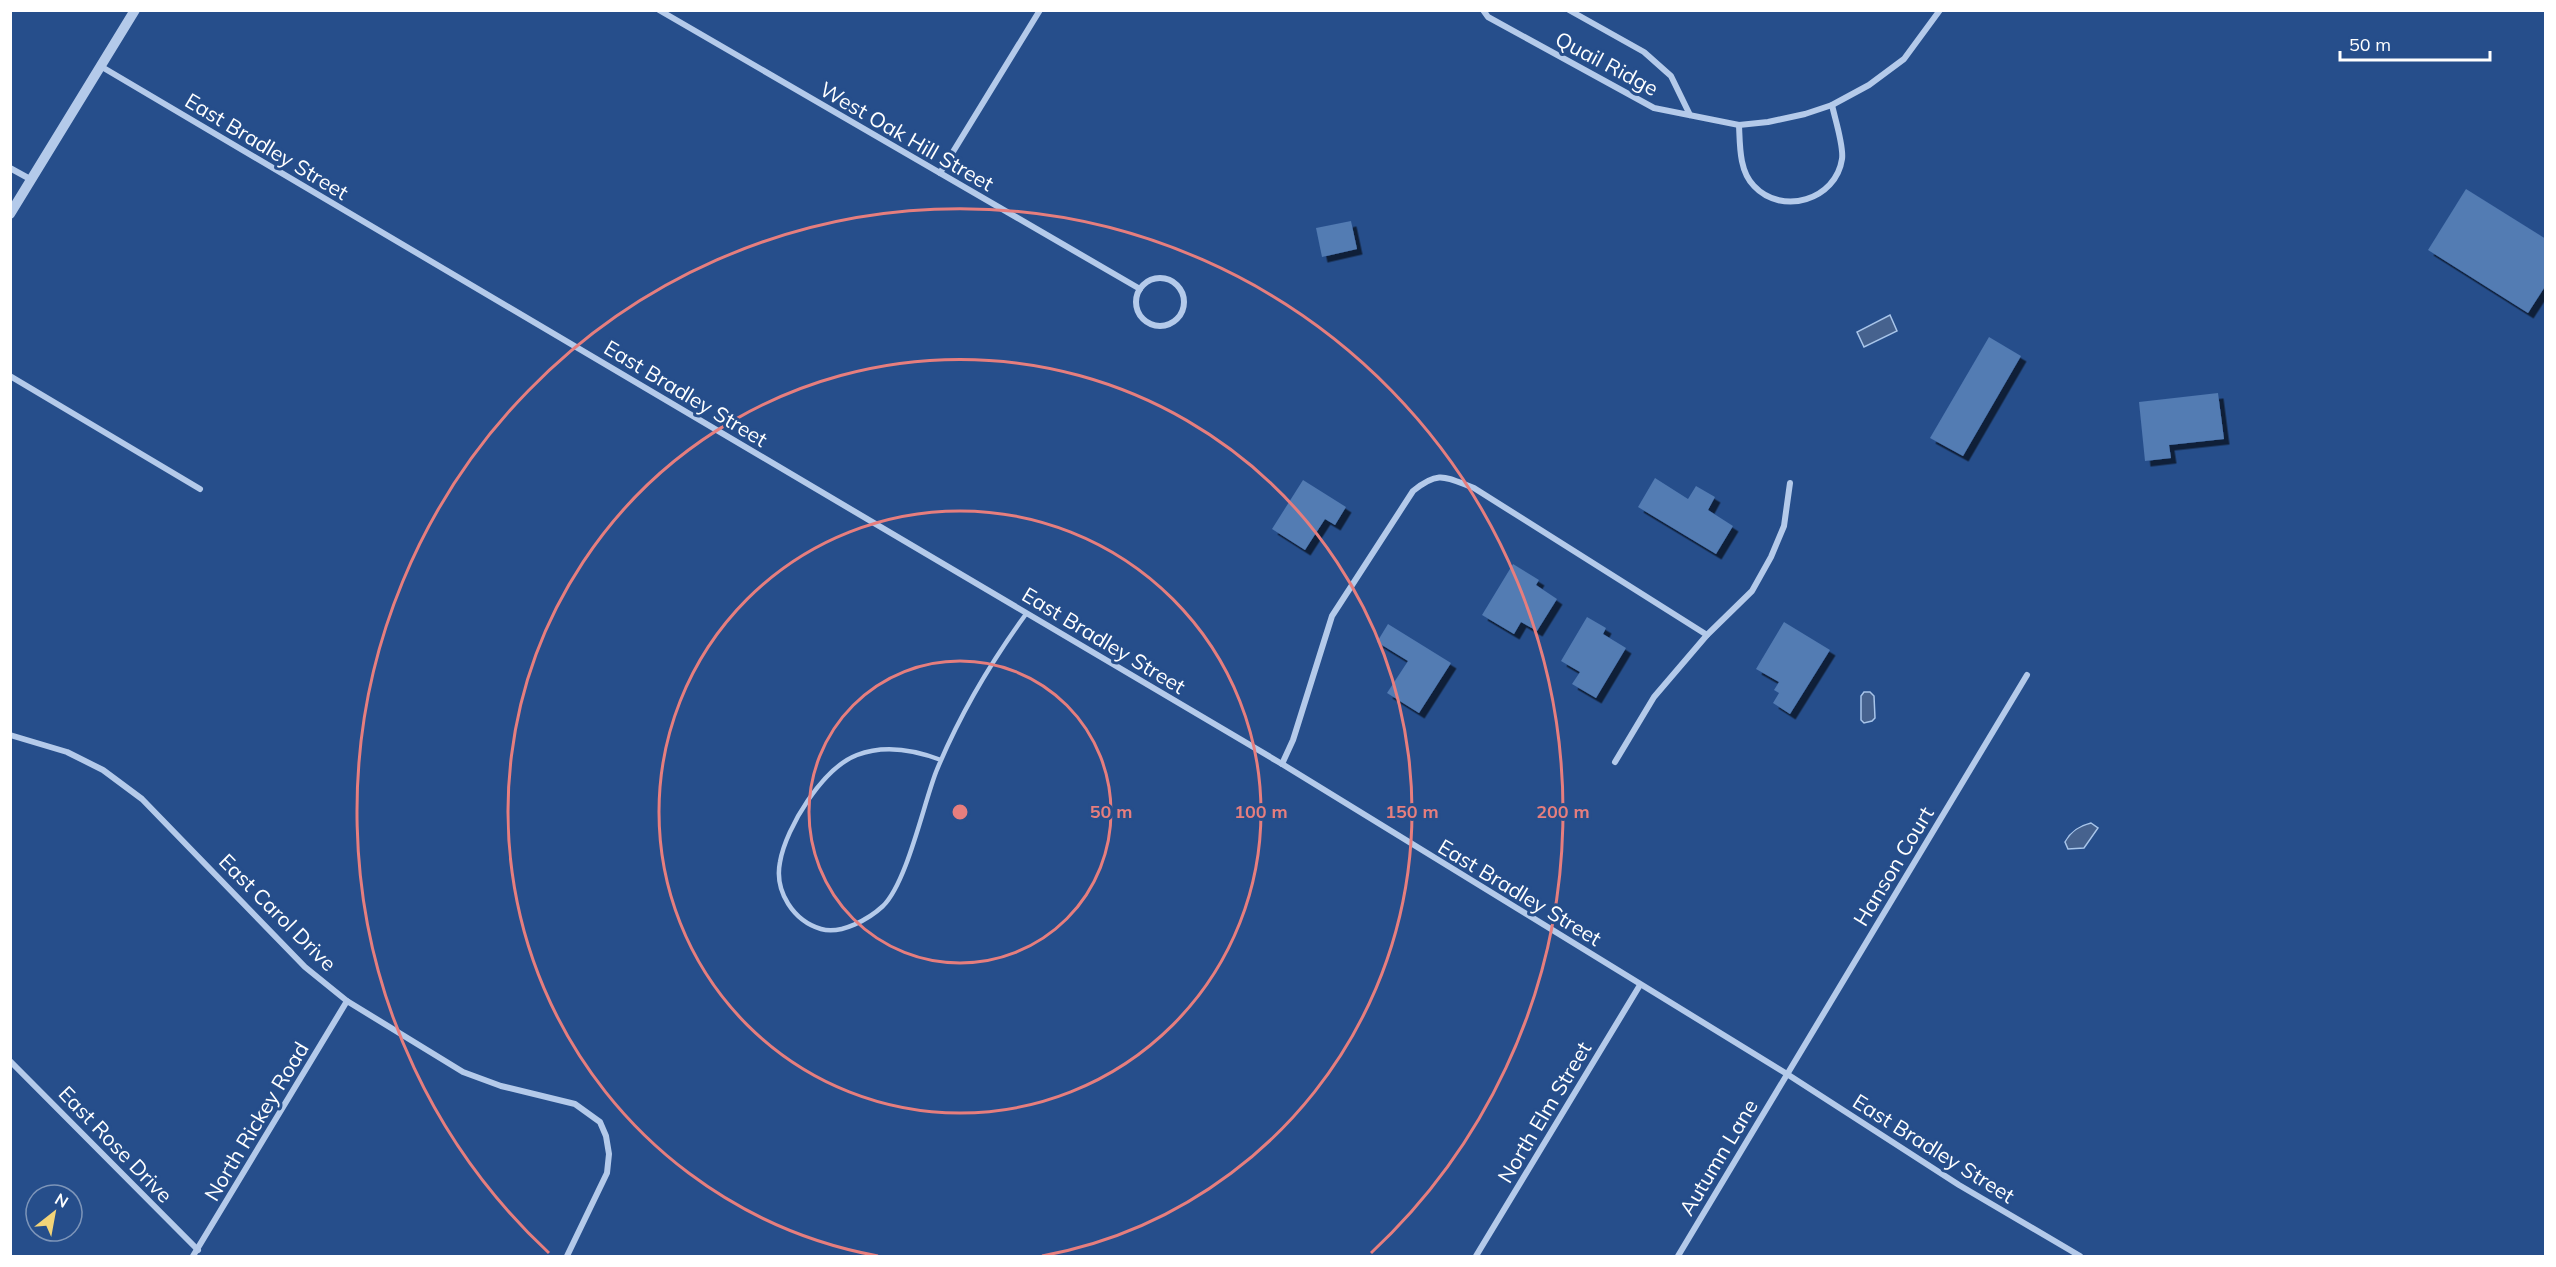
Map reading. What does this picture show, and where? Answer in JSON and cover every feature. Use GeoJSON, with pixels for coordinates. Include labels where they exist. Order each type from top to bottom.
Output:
{"type":"FeatureCollection","features":[{"type":"Feature","properties":{"kind":"street"},"geometry":{"type":"LineString","coordinates":[[10,214],[135,10]]}},
{"type":"Feature","properties":{"kind":"street","name":"West Oak Hill Street"},"geometry":{"type":"LineString","coordinates":[[658,10],[1140,289]]}},
{"type":"Feature","properties":{"kind":"street"},"geometry":{"type":"LineString","coordinates":[[940,173],[1040,10]]}},
{"type":"Feature","properties":{"kind":"street","name":"Quail Ridge"},"geometry":{"type":"LineString","coordinates":[[1484,10],[1488,18],[1654,108],[1739,125],[1768,123],[1832,105],[1869,85],[1904,59],[1940,10]]}},
{"type":"Feature","properties":{"kind":"street","name":"Quail Ridge"},"geometry":{"type":"LineString","coordinates":[[1569,10],[1644,52],[1671,76],[1690,115]]}},
{"type":"Feature","properties":{"kind":"street","name":"East Bradley Street"},"geometry":{"type":"LineString","coordinates":[[102,67],[1282,764],[1787,1074],[1959,1185],[2080,1257]]}},
{"type":"Feature","properties":{"kind":"street"},"geometry":{"type":"LineString","coordinates":[[1739,125],[1742,163],[1753,186],[1770,198],[1790,203],[1819,196],[1836,179],[1843,157],[1832,105]]}},
{"type":"Feature","properties":{"kind":"street"},"geometry":{"type":"LineString","coordinates":[[10,168],[30,179]]}},
{"type":"Feature","properties":{"kind":"street"},"geometry":{"type":"LineString","coordinates":[[1154,279],[1170,280],[1183,293],[1185,302],[1183,312],[1171,324],[1161,326],[1150,324],[1137,310],[1136,300],[1140,289],[1154,279]]}},
{"type":"Feature","properties":{"kind":"street"},"geometry":{"type":"LineString","coordinates":[[10,376],[200,489]]}},
{"type":"Feature","properties":{"kind":"street"},"geometry":{"type":"LineString","coordinates":[[1282,764],[1293,740],[1332,616],[1413,491],[1427,480],[1437,476],[1474,488],[1707,635]]}},
{"type":"Feature","properties":{"kind":"street"},"geometry":{"type":"LineString","coordinates":[[1615,762],[1654,697],[1707,635],[1752,591],[1771,557],[1784,526],[1790,483]]}},
{"type":"Feature","properties":{"kind":"street","name":"Hanson Court"},"geometry":{"type":"LineString","coordinates":[[1787,1074],[2027,675]]}},
{"type":"Feature","properties":{"kind":"street","name":"East Carol Drive"},"geometry":{"type":"LineString","coordinates":[[10,735],[67,752],[103,770],[142,799],[305,967],[347,1001],[463,1072],[501,1086],[575,1104],[600,1122],[606,1136],[609,1154],[607,1173],[567,1257]]}},
{"type":"Feature","properties":{"kind":"street","name":"North Elm Street"},"geometry":{"type":"LineString","coordinates":[[1476,1257],[1640,985]]}},
{"type":"Feature","properties":{"kind":"street","name":"North Rickey Road"},"geometry":{"type":"LineString","coordinates":[[193,1257],[347,1001]]}},
{"type":"Feature","properties":{"kind":"street","name":"East Rose Drive"},"geometry":{"type":"LineString","coordinates":[[10,1061],[198,1250]]}},
{"type":"Feature","properties":{"kind":"street","name":"Autumn Lane"},"geometry":{"type":"LineString","coordinates":[[1678,1257],[1787,1074]]}},
{"type":"Feature","properties":{"kind":"lane"},"geometry":{"type":"LineString","coordinates":[[941,760],[922,753],[879,749],[856,755],[816,788],[792,828],[780,862],[779,879],[794,914],[812,927],[827,931],[850,926],[868,917],[883,905],[898,884],[941,760],[998,653],[1026,614]]}},
{"type":"Feature","properties":{"kind":"water"},"geometry":{"type":"Polygon","coordinates":[[[1890,315],[1897,331],[1864,347],[1857,332],[1890,315]]]}},
{"type":"Feature","properties":{"kind":"water"},"geometry":{"type":"Polygon","coordinates":[[[1864,692],[1870,692],[1874,696],[1875,718],[1864,723],[1861,720],[1861,696],[1864,692]]]}},
{"type":"Feature","properties":{"kind":"water"},"geometry":{"type":"Polygon","coordinates":[[[2091,823],[2098,828],[2084,848],[2068,849],[2065,842],[2070,835],[2079,827],[2091,823]]]}},
{"type":"Feature","properties":{"kind":"building"},"geometry":{"type":"Polygon","coordinates":[[[2466,189],[2546,239],[2546,285],[2528,313],[2428,250],[2466,189]]]}},
{"type":"Feature","properties":{"kind":"building"},"geometry":{"type":"Polygon","coordinates":[[[1351,221],[1357,249],[1322,257],[1316,228],[1351,221]]]}},
{"type":"Feature","properties":{"kind":"building"},"geometry":{"type":"Polygon","coordinates":[[[1989,337],[2021,356],[1963,456],[1930,438],[1989,337]]]}},
{"type":"Feature","properties":{"kind":"building"},"geometry":{"type":"Polygon","coordinates":[[[2218,393],[2224,439],[2169,445],[2171,458],[2145,461],[2139,402],[2218,393]]]}},
{"type":"Feature","properties":{"kind":"building"},"geometry":{"type":"Polygon","coordinates":[[[1655,478],[1688,499],[1696,486],[1715,497],[1708,510],[1733,526],[1716,554],[1638,507],[1655,478]]]}},
{"type":"Feature","properties":{"kind":"building"},"geometry":{"type":"Polygon","coordinates":[[[1303,480],[1346,507],[1335,525],[1325,519],[1305,550],[1272,529],[1303,480]]]}},
{"type":"Feature","properties":{"kind":"building"},"geometry":{"type":"Polygon","coordinates":[[[1513,564],[1539,580],[1536,585],[1557,599],[1537,631],[1521,622],[1514,634],[1482,615],[1513,564]]]}},
{"type":"Feature","properties":{"kind":"building"},"geometry":{"type":"Polygon","coordinates":[[[1587,617],[1606,628],[1603,634],[1626,648],[1596,698],[1572,684],[1580,672],[1561,661],[1587,617]]]}},
{"type":"Feature","properties":{"kind":"building"},"geometry":{"type":"Polygon","coordinates":[[[1784,622],[1830,650],[1790,714],[1773,703],[1779,693],[1774,690],[1779,682],[1756,669],[1784,622]]]}},
{"type":"Feature","properties":{"kind":"building"},"geometry":{"type":"Polygon","coordinates":[[[1388,624],[1451,663],[1419,713],[1387,693],[1408,661],[1377,642],[1388,624]]]}}]}
